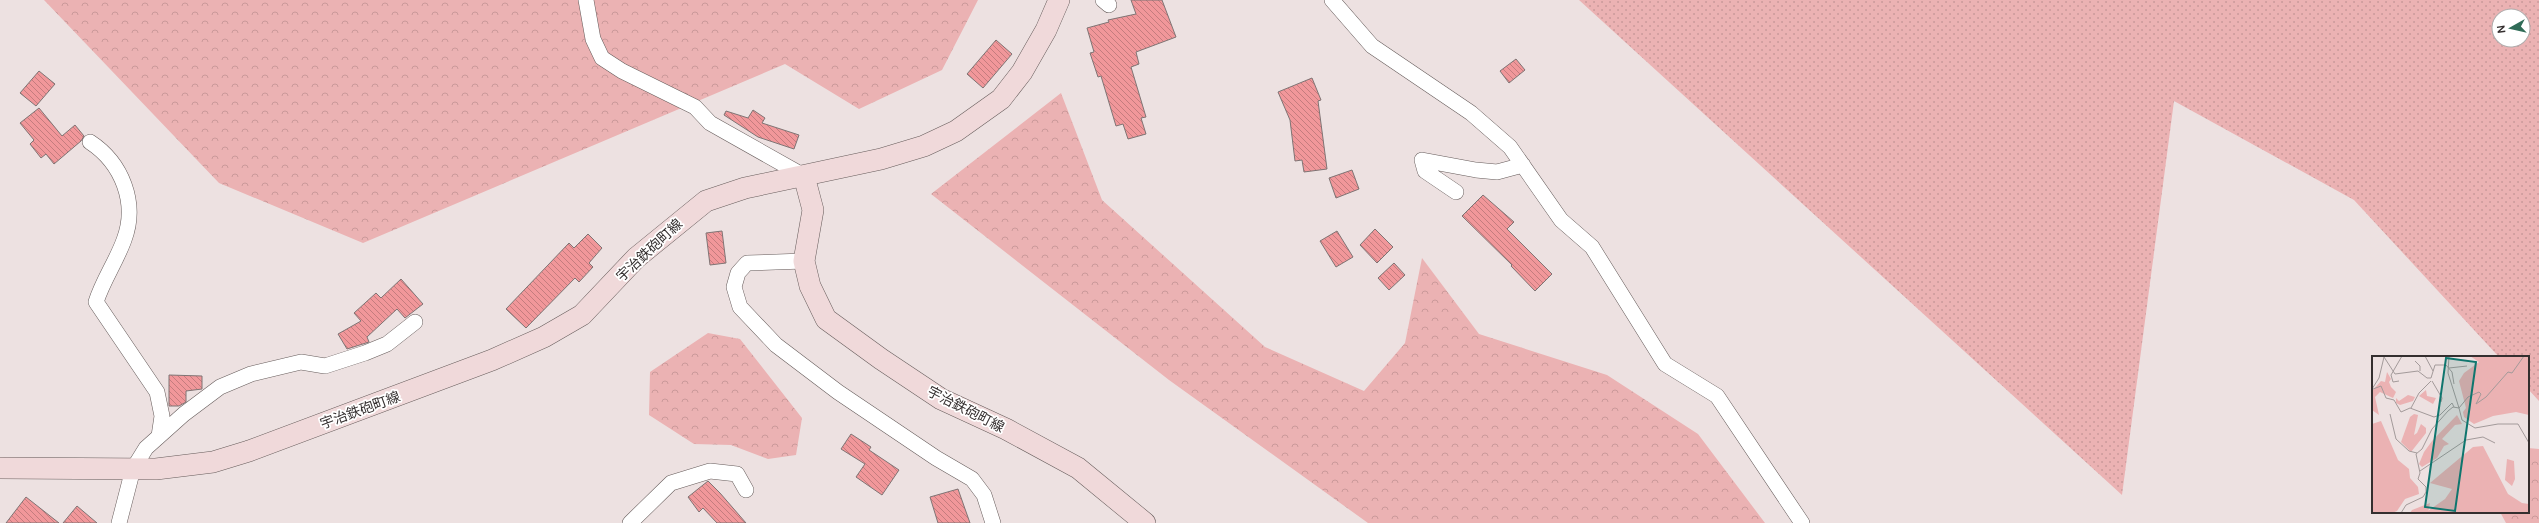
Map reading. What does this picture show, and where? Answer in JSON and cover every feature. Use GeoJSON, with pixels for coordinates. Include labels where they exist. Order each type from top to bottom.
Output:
{"type":"FeatureCollection","features":[{"type":"Feature","properties":{"kind":"main road"},"geometry":{"type":"LineString","coordinates":[[804,176],[881,159],[924,146],[956,131],[979,116],[1001,99],[1022,72],[1046,30],[1059,0]]}},
{"type":"Feature","properties":{"kind":"main road","name":"宇治鉄砲町線"},"geometry":{"type":"LineString","coordinates":[[0,468],[156,469],[220,460],[492,360],[544,337],[582,315],[636,258],[706,201],[745,188],[804,176],[813,210],[804,261],[810,286],[826,319],[881,359],[941,398],[1006,429],[1078,468],[1145,523]]}},
{"type":"Feature","properties":{"kind":"street"},"geometry":{"type":"LineString","coordinates":[[586,0],[593,39],[602,58],[622,71],[695,107],[710,123],[804,176]]}},
{"type":"Feature","properties":{"kind":"street"},"geometry":{"type":"LineString","coordinates":[[1332,0],[1372,46],[1471,113],[1510,147],[1561,220],[1592,247],[1666,364],[1717,396],[1802,523]]}},
{"type":"Feature","properties":{"kind":"street"},"geometry":{"type":"LineString","coordinates":[[90,142],[104,151],[128,189],[129,211],[125,240],[96,302],[157,392],[162,416],[159,436]]}},
{"type":"Feature","properties":{"kind":"street"},"geometry":{"type":"LineString","coordinates":[[1456,192],[1425,171],[1422,160],[1476,170],[1497,172],[1523,165]]}},
{"type":"Feature","properties":{"kind":"street"},"geometry":{"type":"LineString","coordinates":[[804,261],[747,263],[738,273],[734,287],[740,307],[794,361],[900,434],[972,479],[984,495],[993,523]]}},
{"type":"Feature","properties":{"kind":"street"},"geometry":{"type":"LineString","coordinates":[[119,523],[133,469],[146,448],[184,414],[220,386],[251,374],[301,362],[325,366],[387,344],[415,322]]}},
{"type":"Feature","properties":{"kind":"street"},"geometry":{"type":"LineString","coordinates":[[630,523],[671,483],[710,471],[737,474],[746,490]]}},
{"type":"Feature","properties":{"kind":"green space"},"geometry":{"type":"Polygon","coordinates":[[[44,0],[978,0],[942,70],[859,109],[785,64],[363,243],[219,183],[44,0]]]}},
{"type":"Feature","properties":{"kind":"green space"},"geometry":{"type":"Polygon","coordinates":[[[1579,0],[2539,0],[2539,401],[2529,390],[2529,356],[2498,356],[2354,200],[2174,101],[2122,495],[1579,0]]]}},
{"type":"Feature","properties":{"kind":"green space"},"geometry":{"type":"Polygon","coordinates":[[[1061,93],[1102,200],[1265,347],[1364,391],[1405,343],[1422,258],[1479,334],[1607,375],[1698,434],[1765,523],[1368,523],[1169,380],[931,194],[1061,93]]]}},
{"type":"Feature","properties":{"kind":"green space"},"geometry":{"type":"Polygon","coordinates":[[[708,333],[740,339],[802,418],[796,455],[768,459],[731,445],[694,444],[649,415],[650,372],[708,333]]]}},
{"type":"Feature","properties":{"kind":"green space"},"geometry":{"type":"Polygon","coordinates":[[[2529,448],[2539,449],[2539,523],[2506,523],[2501,513],[2529,513],[2529,448]]]}},
{"type":"Feature","properties":{"kind":"building"},"geometry":{"type":"Polygon","coordinates":[[[1131,0],[1162,0],[1176,37],[1136,52],[1139,64],[1131,67],[1146,117],[1141,118],[1146,134],[1128,139],[1123,124],[1116,126],[1101,76],[1098,77],[1090,53],[1094,52],[1087,28],[1109,22],[1108,20],[1136,14],[1131,0]]]}},
{"type":"Feature","properties":{"kind":"building"},"geometry":{"type":"Polygon","coordinates":[[[996,40],[1012,54],[983,88],[967,74],[996,40]]]}},
{"type":"Feature","properties":{"kind":"building"},"geometry":{"type":"Polygon","coordinates":[[[1516,59],[1525,70],[1509,83],[1500,71],[1516,59]]]}},
{"type":"Feature","properties":{"kind":"building"},"geometry":{"type":"Polygon","coordinates":[[[39,71],[55,84],[36,106],[20,93],[39,71]]]}},
{"type":"Feature","properties":{"kind":"building"},"geometry":{"type":"Polygon","coordinates":[[[1312,78],[1321,100],[1318,101],[1327,169],[1304,172],[1302,160],[1295,161],[1290,120],[1278,92],[1312,78]]]}},
{"type":"Feature","properties":{"kind":"building"},"geometry":{"type":"Polygon","coordinates":[[[39,108],[62,136],[75,125],[84,136],[81,141],[54,164],[46,154],[41,158],[30,144],[34,140],[20,123],[39,108]]]}},
{"type":"Feature","properties":{"kind":"building"},"geometry":{"type":"Polygon","coordinates":[[[753,110],[765,118],[762,123],[799,135],[794,149],[758,137],[724,115],[726,111],[748,118],[753,110]]]}},
{"type":"Feature","properties":{"kind":"building"},"geometry":{"type":"Polygon","coordinates":[[[1352,170],[1359,189],[1336,198],[1329,178],[1352,170]]]}},
{"type":"Feature","properties":{"kind":"building"},"geometry":{"type":"Polygon","coordinates":[[[1483,195],[1514,222],[1507,229],[1552,274],[1535,291],[1511,266],[1512,265],[1462,216],[1483,195]]]}},
{"type":"Feature","properties":{"kind":"building"},"geometry":{"type":"Polygon","coordinates":[[[1375,229],[1393,247],[1377,263],[1360,245],[1375,229]]]}},
{"type":"Feature","properties":{"kind":"building"},"geometry":{"type":"Polygon","coordinates":[[[722,231],[726,263],[710,265],[706,233],[722,231]]]}},
{"type":"Feature","properties":{"kind":"building"},"geometry":{"type":"Polygon","coordinates":[[[1337,231],[1353,257],[1336,267],[1320,241],[1337,231]]]}},
{"type":"Feature","properties":{"kind":"building"},"geometry":{"type":"Polygon","coordinates":[[[588,234],[602,248],[589,263],[593,267],[579,282],[575,278],[526,328],[506,309],[569,243],[574,248],[588,234]]]}},
{"type":"Feature","properties":{"kind":"building"},"geometry":{"type":"Polygon","coordinates":[[[1394,263],[1405,275],[1389,290],[1378,278],[1394,263]]]}},
{"type":"Feature","properties":{"kind":"building"},"geometry":{"type":"Polygon","coordinates":[[[401,279],[423,304],[405,318],[397,309],[367,337],[369,342],[347,349],[338,334],[361,321],[354,313],[376,293],[381,298],[401,279]]]}},
{"type":"Feature","properties":{"kind":"building"},"geometry":{"type":"Polygon","coordinates":[[[169,375],[202,376],[202,389],[186,391],[186,402],[179,406],[169,406],[169,375]]]}},
{"type":"Feature","properties":{"kind":"building"},"geometry":{"type":"Polygon","coordinates":[[[851,434],[871,447],[869,450],[899,470],[882,495],[856,477],[865,464],[841,449],[851,434]]]}},
{"type":"Feature","properties":{"kind":"building"},"geometry":{"type":"Polygon","coordinates":[[[708,481],[746,523],[717,523],[703,508],[699,512],[688,497],[708,481]]]}},
{"type":"Feature","properties":{"kind":"building"},"geometry":{"type":"Polygon","coordinates":[[[958,489],[970,523],[938,523],[930,497],[958,489]]]}},
{"type":"Feature","properties":{"kind":"building"},"geometry":{"type":"Polygon","coordinates":[[[26,497],[59,523],[6,523],[26,497]]]}},
{"type":"Feature","properties":{"kind":"building"},"geometry":{"type":"Polygon","coordinates":[[[77,506],[97,523],[63,523],[77,506]]]}}]}
